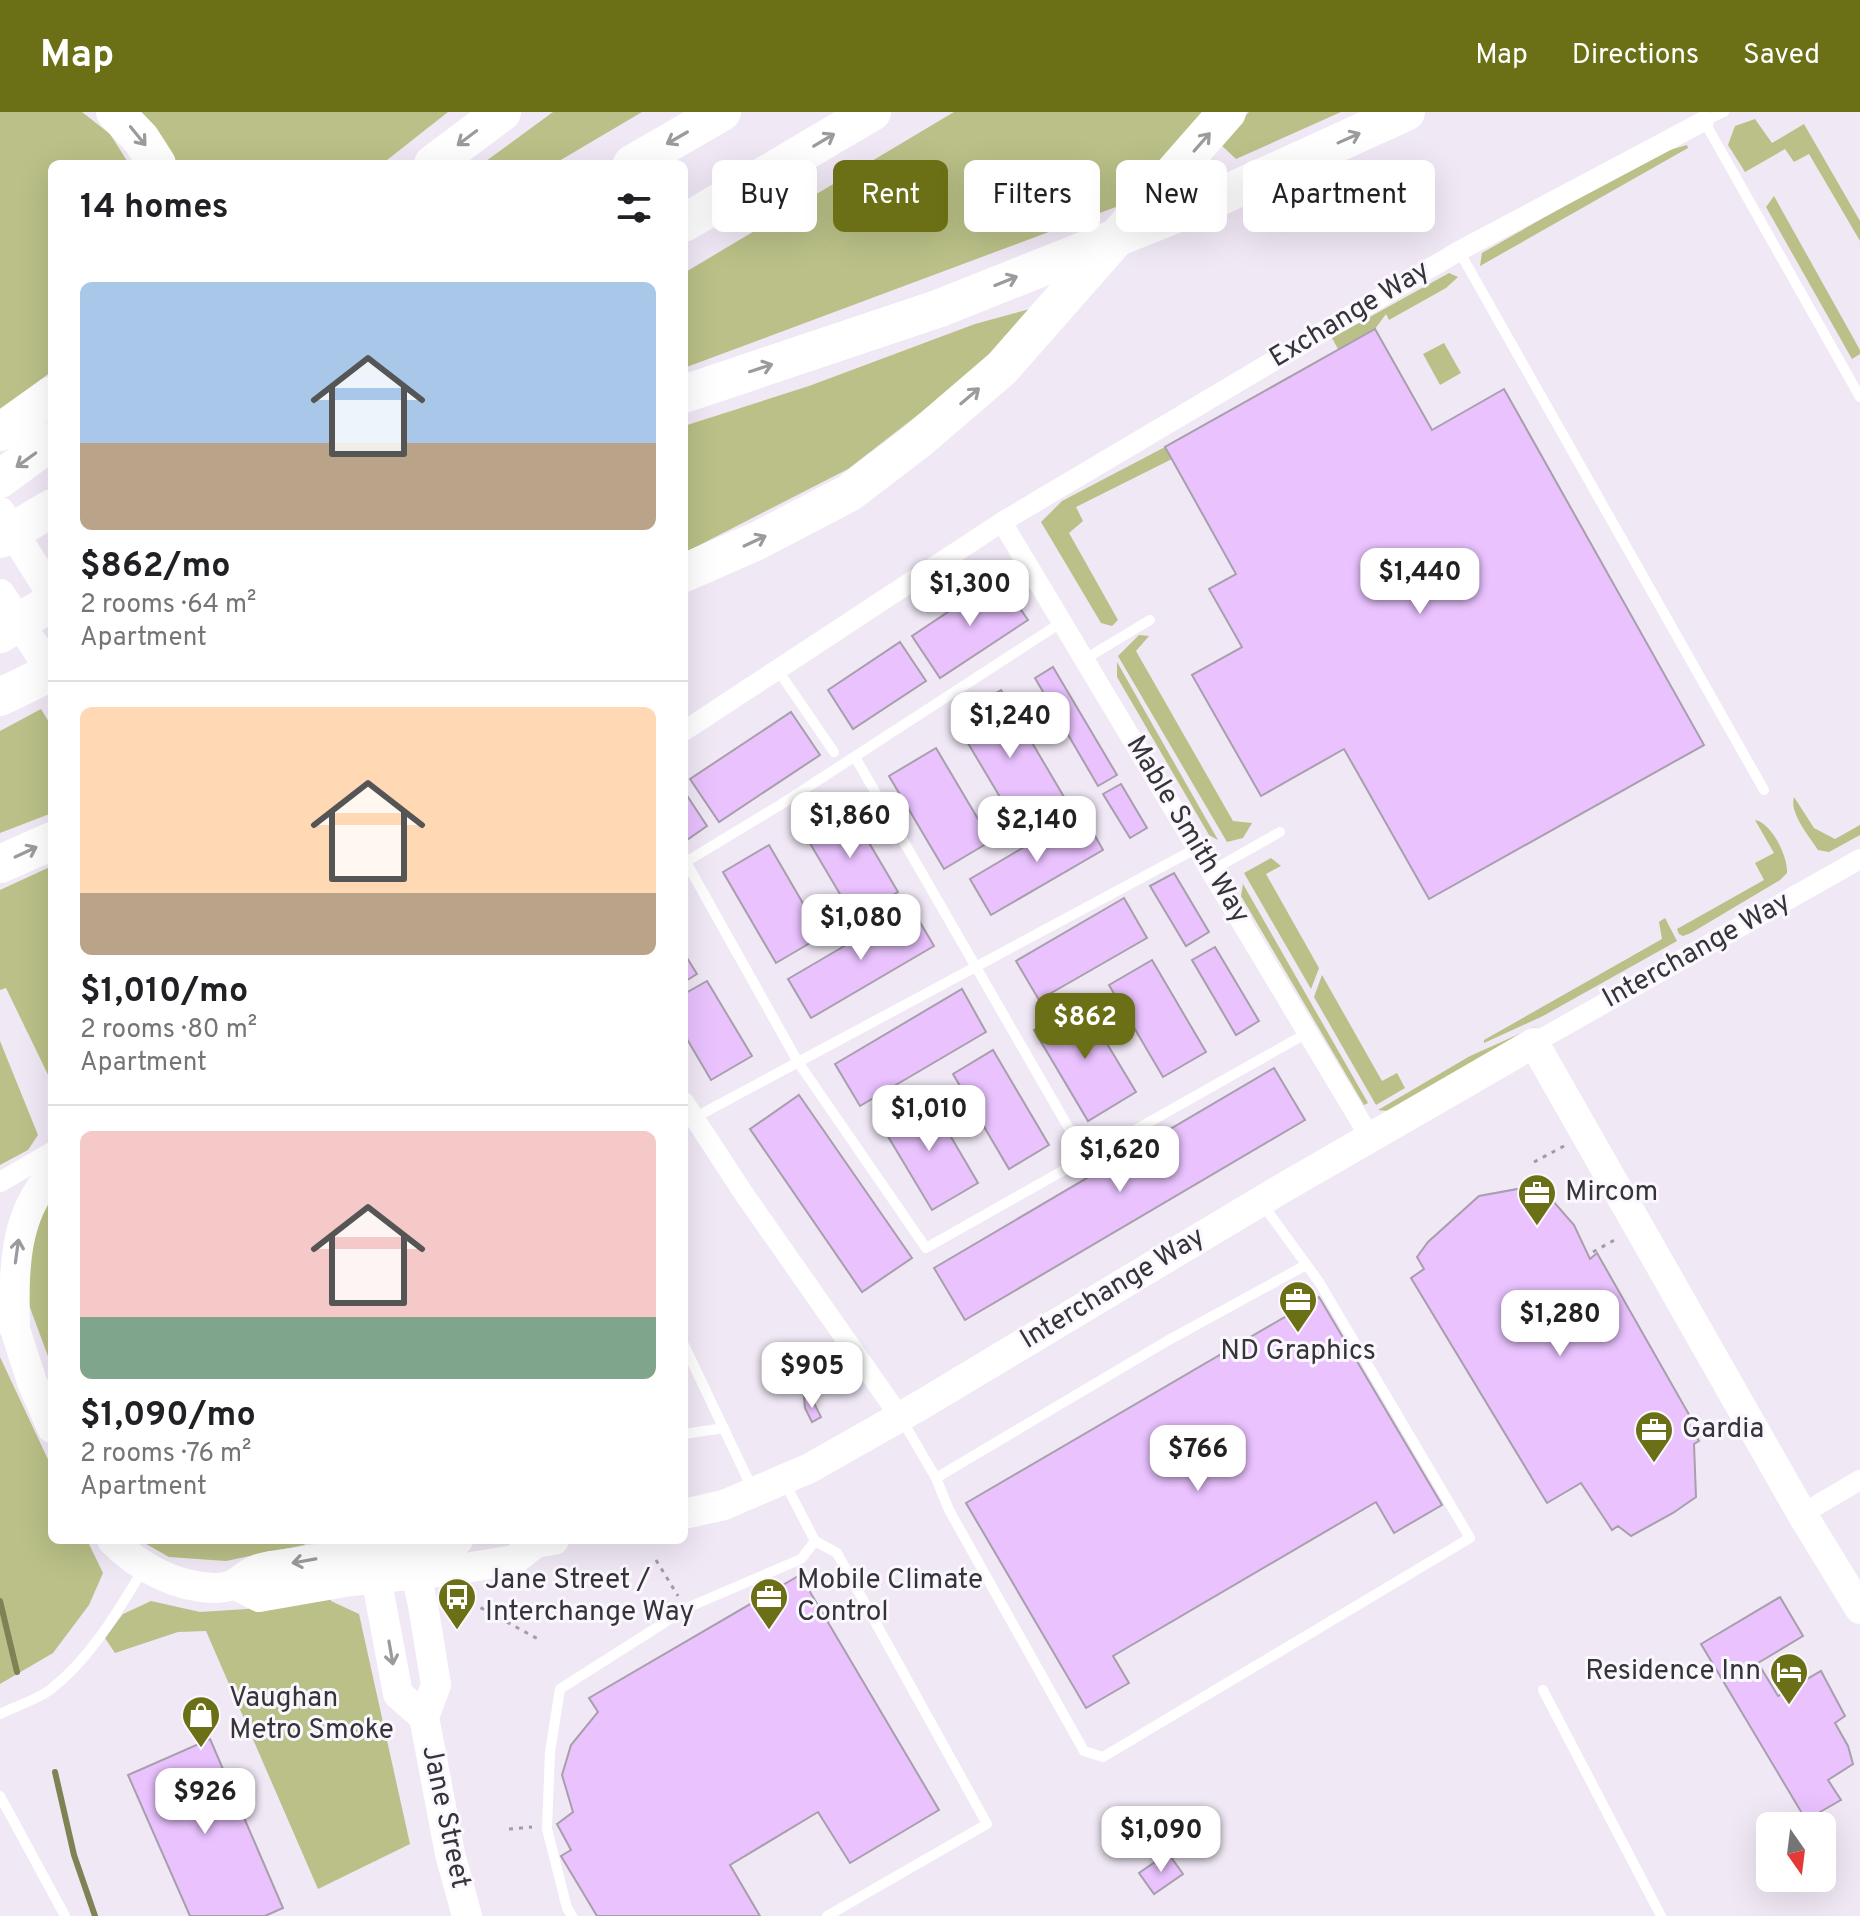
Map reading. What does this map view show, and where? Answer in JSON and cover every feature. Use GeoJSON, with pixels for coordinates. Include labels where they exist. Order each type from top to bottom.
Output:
{"type":"FeatureCollection","features":[{"type":"Feature","properties":{"kind":"highway"},"geometry":{"type":"LineString","coordinates":[[115,112],[141,139],[154,160]]}},
{"type":"Feature","properties":{"kind":"highway"},"geometry":{"type":"LineString","coordinates":[[438,160],[502,112]]}},
{"type":"Feature","properties":{"kind":"highway"},"geometry":{"type":"LineString","coordinates":[[639,160],[722,112]]}},
{"type":"Feature","properties":{"kind":"highway"},"geometry":{"type":"LineString","coordinates":[[688,221],[872,112]]}},
{"type":"Feature","properties":{"kind":"highway"},"geometry":{"type":"LineString","coordinates":[[688,571],[757,541],[849,493],[917,441],[1002,368],[1227,112]]}},
{"type":"Feature","properties":{"kind":"highway"},"geometry":{"type":"LineString","coordinates":[[688,393],[940,308],[1221,196],[1406,112]]}},
{"type":"Feature","properties":{"kind":"highway"},"geometry":{"type":"LineString","coordinates":[[0,432],[48,398]]}},
{"type":"Feature","properties":{"kind":"highway"},"geometry":{"type":"LineString","coordinates":[[0,479],[48,444]]}},
{"type":"Feature","properties":{"kind":"highway"},"geometry":{"type":"LineString","coordinates":[[0,539],[48,510]]}},
{"type":"Feature","properties":{"kind":"highway"},"geometry":{"type":"LineString","coordinates":[[0,634],[48,604]]}},
{"type":"Feature","properties":{"kind":"highway"},"geometry":{"type":"LineString","coordinates":[[0,697],[48,674]]}},
{"type":"Feature","properties":{"kind":"highway"},"geometry":{"type":"LineString","coordinates":[[0,864],[48,843]]}},
{"type":"Feature","properties":{"kind":"street","name":"Exchange Way"},"geometry":{"type":"LineString","coordinates":[[688,728],[1002,522],[1459,251],[1704,121]]}},
{"type":"Feature","properties":{"kind":"street"},"geometry":{"type":"LineString","coordinates":[[0,512],[48,588]]}},
{"type":"Feature","properties":{"kind":"street","name":"Mable Smith Way"},"geometry":{"type":"LineString","coordinates":[[1002,522],[1371,1139]]}},
{"type":"Feature","properties":{"kind":"street"},"geometry":{"type":"LineString","coordinates":[[0,594],[48,666]]}},
{"type":"Feature","properties":{"kind":"street","name":"Interchange Way"},"geometry":{"type":"LineString","coordinates":[[688,1513],[724,1505],[810,1468],[1260,1201],[1860,859]]}},
{"type":"Feature","properties":{"kind":"street"},"geometry":{"type":"LineString","coordinates":[[1534,1043],[1802,1514],[1860,1609]]}},
{"type":"Feature","properties":{"kind":"street"},"geometry":{"type":"LineString","coordinates":[[689,1110],[900,1417]]}},
{"type":"Feature","properties":{"kind":"street"},"geometry":{"type":"LineString","coordinates":[[0,1182],[48,1154]]}},
{"type":"Feature","properties":{"kind":"street"},"geometry":{"type":"LineString","coordinates":[[15,1329],[17,1246],[26,1217],[48,1178]]}},
{"type":"Feature","properties":{"kind":"street"},"geometry":{"type":"LineString","coordinates":[[0,1301],[15,1329],[48,1419]]}},
{"type":"Feature","properties":{"kind":"street"},"geometry":{"type":"LineString","coordinates":[[1802,1514],[1860,1480]]}},
{"type":"Feature","properties":{"kind":"street"},"geometry":{"type":"LineString","coordinates":[[116,1544],[126,1554],[172,1580],[213,1588],[236,1585],[255,1570],[345,1553],[372,1557],[411,1554],[514,1560],[535,1544]]}},
{"type":"Feature","properties":{"kind":"street"},"geometry":{"type":"LineString","coordinates":[[411,1554],[445,1544]]}},
{"type":"Feature","properties":{"kind":"street","name":"Jane Street"},"geometry":{"type":"LineString","coordinates":[[411,1554],[436,1685],[424,1717],[450,1854],[467,1916]]}},
{"type":"Feature","properties":{"kind":"street","name":"Jane Street"},"geometry":{"type":"LineString","coordinates":[[372,1557],[398,1694],[424,1717]]}},
{"type":"Feature","properties":{"kind":"lane"},"geometry":{"type":"LineString","coordinates":[[1724,112],[1704,121],[1860,397]]}},
{"type":"Feature","properties":{"kind":"lane"},"geometry":{"type":"LineString","coordinates":[[1459,251],[1764,790]]}},
{"type":"Feature","properties":{"kind":"lane"},"geometry":{"type":"LineString","coordinates":[[1085,659],[1150,620]]}},
{"type":"Feature","properties":{"kind":"lane"},"geometry":{"type":"LineString","coordinates":[[688,861],[1062,622]]}},
{"type":"Feature","properties":{"kind":"lane"},"geometry":{"type":"LineString","coordinates":[[777,669],[834,752]]}},
{"type":"Feature","properties":{"kind":"lane"},"geometry":{"type":"LineString","coordinates":[[855,757],[1086,1158]]}},
{"type":"Feature","properties":{"kind":"lane"},"geometry":{"type":"LineString","coordinates":[[1211,871],[1280,832]]}},
{"type":"Feature","properties":{"kind":"lane"},"geometry":{"type":"LineString","coordinates":[[689,1110],[798,1062],[1197,848]]}},
{"type":"Feature","properties":{"kind":"lane"},"geometry":{"type":"LineString","coordinates":[[688,868],[798,1062],[926,1248],[1307,1033]]}},
{"type":"Feature","properties":{"kind":"lane"},"geometry":{"type":"LineString","coordinates":[[900,1417],[1084,1751],[1103,1757],[1470,1538],[1306,1265],[1260,1201]]}},
{"type":"Feature","properties":{"kind":"lane"},"geometry":{"type":"LineString","coordinates":[[936,1478],[1167,1341],[1306,1265]]}},
{"type":"Feature","properties":{"kind":"lane"},"geometry":{"type":"LineString","coordinates":[[688,1353],[754,1491]]}},
{"type":"Feature","properties":{"kind":"lane"},"geometry":{"type":"LineString","coordinates":[[688,1433],[724,1428]]}},
{"type":"Feature","properties":{"kind":"lane"},"geometry":{"type":"LineString","coordinates":[[783,1479],[815,1541],[837,1553],[987,1824],[827,1916]]}},
{"type":"Feature","properties":{"kind":"lane"},"geometry":{"type":"LineString","coordinates":[[572,1916],[567,1908],[548,1825],[550,1752],[560,1689],[686,1610],[801,1559],[815,1541]]}},
{"type":"Feature","properties":{"kind":"lane"},"geometry":{"type":"LineString","coordinates":[[0,1714],[49,1691],[87,1654],[146,1566]]}},
{"type":"Feature","properties":{"kind":"lane"},"geometry":{"type":"LineString","coordinates":[[1543,1690],[1661,1916]]}},
{"type":"Feature","properties":{"kind":"lane"},"geometry":{"type":"LineString","coordinates":[[0,1796],[65,1916]]}},
{"type":"Feature","properties":{"kind":"path"},"geometry":{"type":"LineString","coordinates":[[1534,1162],[1586,1135]]}},
{"type":"Feature","properties":{"kind":"path"},"geometry":{"type":"LineString","coordinates":[[656,1560],[686,1610]]}},
{"type":"Feature","properties":{"kind":"path"},"geometry":{"type":"LineString","coordinates":[[463,1598],[538,1639]]}},
{"type":"Feature","properties":{"kind":"path"},"geometry":{"type":"LineString","coordinates":[[509,1829],[548,1825]]}},
{"type":"Feature","properties":{"kind":"green space"},"geometry":{"type":"Polygon","coordinates":[[[0,112],[82,112],[110,134],[126,160],[48,160],[48,374],[0,411],[0,112]]]}},
{"type":"Feature","properties":{"kind":"green space"},"geometry":{"type":"Polygon","coordinates":[[[135,112],[448,112],[387,160],[168,160],[135,112]]]}},
{"type":"Feature","properties":{"kind":"green space"},"geometry":{"type":"Polygon","coordinates":[[[553,112],[642,112],[561,160],[487,160],[553,112]]]}},
{"type":"Feature","properties":{"kind":"green space"},"geometry":{"type":"Polygon","coordinates":[[[954,112],[1210,112],[1168,160],[1116,160],[1116,207],[1100,213],[1100,160],[964,160],[964,232],[1049,232],[688,367],[688,271],[753,232],[817,232],[817,194],[833,184],[833,232],[948,232],[948,160],[874,160],[954,112]]]}},
{"type":"Feature","properties":{"kind":"green space"},"geometry":{"type":"Polygon","coordinates":[[[1249,112],[1341,112],[1236,159],[1219,143],[1249,112]]]}},
{"type":"Feature","properties":{"kind":"green space"},"geometry":{"type":"Polygon","coordinates":[[[1755,119],[1772,143],[1804,124],[1860,221],[1860,241],[1809,154],[1794,162],[1785,149],[1745,172],[1728,145],[1735,126],[1755,119]]]}},
{"type":"Feature","properties":{"kind":"green space"},"geometry":{"type":"Polygon","coordinates":[[[1687,145],[1688,148],[1480,266],[1482,253],[1656,154],[1687,145]]]}},
{"type":"Feature","properties":{"kind":"green space"},"geometry":{"type":"Polygon","coordinates":[[[1774,196],[1860,350],[1860,354],[1852,359],[1766,207],[1774,196]]]}},
{"type":"Feature","properties":{"kind":"green space"},"geometry":{"type":"Polygon","coordinates":[[[1449,273],[1458,277],[1446,288],[1389,320],[1386,314],[1375,329],[1338,349],[1332,338],[1449,273]]]}},
{"type":"Feature","properties":{"kind":"green space"},"geometry":{"type":"Polygon","coordinates":[[[1037,307],[985,363],[848,469],[688,551],[688,425],[809,386],[975,324],[1037,307]]]}},
{"type":"Feature","properties":{"kind":"green space"},"geometry":{"type":"Polygon","coordinates":[[[1444,343],[1461,373],[1440,385],[1423,354],[1444,343]]]}},
{"type":"Feature","properties":{"kind":"green space"},"geometry":{"type":"Polygon","coordinates":[[[1165,447],[1172,459],[1076,507],[1083,521],[1069,533],[1118,620],[1112,626],[1101,623],[1041,522],[1062,501],[1165,447]]]}},
{"type":"Feature","properties":{"kind":"green space"},"geometry":{"type":"Polygon","coordinates":[[[1139,635],[1149,636],[1136,651],[1233,821],[1252,823],[1243,838],[1227,842],[1118,656],[1139,635]]]}},
{"type":"Feature","properties":{"kind":"green space"},"geometry":{"type":"Polygon","coordinates":[[[1117,662],[1218,840],[1209,835],[1117,677],[1117,662]]]}},
{"type":"Feature","properties":{"kind":"green space"},"geometry":{"type":"Polygon","coordinates":[[[41,709],[48,720],[48,815],[0,833],[0,731],[41,709]]]}},
{"type":"Feature","properties":{"kind":"green space"},"geometry":{"type":"Polygon","coordinates":[[[1794,797],[1814,828],[1835,839],[1860,825],[1860,835],[1829,852],[1818,850],[1797,817],[1794,797]]]}},
{"type":"Feature","properties":{"kind":"green space"},"geometry":{"type":"Polygon","coordinates":[[[1755,820],[1767,827],[1778,842],[1787,873],[1691,933],[1679,934],[1677,929],[1764,880],[1755,863],[1774,853],[1755,820]]]}},
{"type":"Feature","properties":{"kind":"green space"},"geometry":{"type":"Polygon","coordinates":[[[1271,858],[1281,866],[1266,874],[1319,968],[1311,989],[1244,873],[1271,858]]]}},
{"type":"Feature","properties":{"kind":"green space"},"geometry":{"type":"Polygon","coordinates":[[[48,868],[48,1075],[6,988],[0,990],[0,890],[48,868]]]}},
{"type":"Feature","properties":{"kind":"green space"},"geometry":{"type":"Polygon","coordinates":[[[1243,884],[1368,1103],[1364,1105],[1241,896],[1243,884]]]}},
{"type":"Feature","properties":{"kind":"green space"},"geometry":{"type":"Polygon","coordinates":[[[1665,918],[1677,941],[1543,1016],[1484,1043],[1484,1040],[1662,939],[1659,922],[1665,918]]]}},
{"type":"Feature","properties":{"kind":"green space"},"geometry":{"type":"Polygon","coordinates":[[[1322,975],[1382,1081],[1397,1073],[1405,1088],[1376,1105],[1314,997],[1322,975]]]}},
{"type":"Feature","properties":{"kind":"green space"},"geometry":{"type":"Polygon","coordinates":[[[1537,1026],[1408,1102],[1388,1111],[1378,1110],[1470,1056],[1537,1026]]]}},
{"type":"Feature","properties":{"kind":"green space"},"geometry":{"type":"Polygon","coordinates":[[[0,1041],[38,1135],[28,1150],[0,1165],[0,1041]]]}},
{"type":"Feature","properties":{"kind":"green space"},"geometry":{"type":"Polygon","coordinates":[[[48,1198],[48,1356],[29,1305],[24,1250],[48,1198]]]}},
{"type":"Feature","properties":{"kind":"green space"},"geometry":{"type":"Polygon","coordinates":[[[0,1357],[48,1459],[48,1544],[89,1544],[103,1573],[89,1605],[53,1653],[0,1684],[0,1357]]]}},
{"type":"Feature","properties":{"kind":"green space"},"geometry":{"type":"Polygon","coordinates":[[[146,1544],[305,1544],[226,1561],[169,1557],[146,1544]]]}},
{"type":"Feature","properties":{"kind":"green space"},"geometry":{"type":"Polygon","coordinates":[[[330,1594],[331,1601],[359,1614],[410,1844],[318,1889],[206,1631],[178,1632],[115,1653],[105,1638],[123,1614],[151,1601],[200,1612],[247,1609],[330,1594]]]}},
{"type":"Feature","properties":{"kind":"building"},"geometry":{"type":"Polygon","coordinates":[[[1375,329],[1432,430],[1504,389],[1704,745],[1429,899],[1344,749],[1261,796],[1192,675],[1242,647],[1209,589],[1236,574],[1165,447],[1375,329]]]}},
{"type":"Feature","properties":{"kind":"building"},"geometry":{"type":"Polygon","coordinates":[[[999,578],[1028,620],[940,678],[912,636],[999,578]]]}},
{"type":"Feature","properties":{"kind":"building"},"geometry":{"type":"Polygon","coordinates":[[[900,642],[926,681],[853,729],[828,690],[900,642]]]}},
{"type":"Feature","properties":{"kind":"building"},"geometry":{"type":"Polygon","coordinates":[[[1053,667],[1117,775],[1098,786],[1035,678],[1053,667]]]}},
{"type":"Feature","properties":{"kind":"building"},"geometry":{"type":"Polygon","coordinates":[[[1001,690],[1067,802],[1019,829],[953,718],[1001,690]]]}},
{"type":"Feature","properties":{"kind":"building"},"geometry":{"type":"Polygon","coordinates":[[[791,712],[820,755],[719,822],[690,779],[791,712]]]}},
{"type":"Feature","properties":{"kind":"building"},"geometry":{"type":"Polygon","coordinates":[[[936,748],[991,841],[944,869],[889,776],[936,748]]]}},
{"type":"Feature","properties":{"kind":"building"},"geometry":{"type":"Polygon","coordinates":[[[1121,784],[1147,828],[1130,838],[1103,794],[1121,784]]]}},
{"type":"Feature","properties":{"kind":"building"},"geometry":{"type":"Polygon","coordinates":[[[688,797],[707,826],[688,839],[688,797]]]}},
{"type":"Feature","properties":{"kind":"building"},"geometry":{"type":"Polygon","coordinates":[[[845,802],[898,892],[854,918],[801,828],[845,802]]]}},
{"type":"Feature","properties":{"kind":"building"},"geometry":{"type":"Polygon","coordinates":[[[1082,813],[1103,850],[991,915],[970,879],[1082,813]]]}},
{"type":"Feature","properties":{"kind":"building"},"geometry":{"type":"Polygon","coordinates":[[[769,845],[822,936],[776,963],[723,872],[769,845]]]}},
{"type":"Feature","properties":{"kind":"building"},"geometry":{"type":"Polygon","coordinates":[[[1174,873],[1209,932],[1186,946],[1150,886],[1174,873]]]}},
{"type":"Feature","properties":{"kind":"building"},"geometry":{"type":"Polygon","coordinates":[[[1124,898],[1147,938],[1039,1000],[1016,961],[1124,898]]]}},
{"type":"Feature","properties":{"kind":"building"},"geometry":{"type":"Polygon","coordinates":[[[911,907],[934,946],[811,1018],[788,979],[911,907]]]}},
{"type":"Feature","properties":{"kind":"building"},"geometry":{"type":"Polygon","coordinates":[[[1215,947],[1259,1021],[1236,1035],[1192,960],[1215,947]]]}},
{"type":"Feature","properties":{"kind":"building"},"geometry":{"type":"Polygon","coordinates":[[[688,959],[697,974],[688,980],[688,959]]]}},
{"type":"Feature","properties":{"kind":"building"},"geometry":{"type":"Polygon","coordinates":[[[1152,960],[1206,1052],[1163,1077],[1109,985],[1152,960]]]}},
{"type":"Feature","properties":{"kind":"building"},"geometry":{"type":"Polygon","coordinates":[[[707,981],[752,1056],[711,1080],[688,1041],[688,992],[707,981]]]}},
{"type":"Feature","properties":{"kind":"building"},"geometry":{"type":"Polygon","coordinates":[[[962,989],[986,1032],[860,1106],[835,1064],[962,989]]]}},
{"type":"Feature","properties":{"kind":"building"},"geometry":{"type":"Polygon","coordinates":[[[1082,1002],[1136,1092],[1088,1121],[1034,1030],[1082,1002]]]}},
{"type":"Feature","properties":{"kind":"building"},"geometry":{"type":"Polygon","coordinates":[[[993,1050],[1049,1145],[1009,1169],[953,1074],[993,1050]]]}},
{"type":"Feature","properties":{"kind":"building"},"geometry":{"type":"Polygon","coordinates":[[[1274,1068],[1305,1120],[965,1320],[934,1268],[1274,1068]]]}},
{"type":"Feature","properties":{"kind":"building"},"geometry":{"type":"Polygon","coordinates":[[[799,1095],[912,1258],[862,1292],[750,1129],[799,1095]]]}},
{"type":"Feature","properties":{"kind":"building"},"geometry":{"type":"Polygon","coordinates":[[[927,1096],[978,1183],[932,1210],[880,1123],[927,1096]]]}},
{"type":"Feature","properties":{"kind":"building"},"geometry":{"type":"Polygon","coordinates":[[[1539,1185],[1574,1225],[1590,1259],[1597,1253],[1691,1418],[1687,1420],[1699,1441],[1694,1444],[1696,1497],[1631,1536],[1618,1526],[1612,1530],[1581,1483],[1547,1503],[1411,1278],[1424,1269],[1417,1257],[1428,1242],[1479,1196],[1539,1185]]]}},
{"type":"Feature","properties":{"kind":"building"},"geometry":{"type":"Polygon","coordinates":[[[1319,1297],[1442,1505],[1394,1533],[1376,1502],[1113,1656],[1129,1683],[1086,1708],[966,1503],[1319,1297]]]}},
{"type":"Feature","properties":{"kind":"building"},"geometry":{"type":"Polygon","coordinates":[[[804,1397],[814,1403],[821,1417],[812,1422],[805,1408],[804,1397]]]}},
{"type":"Feature","properties":{"kind":"building"},"geometry":{"type":"Polygon","coordinates":[[[800,1575],[939,1810],[850,1863],[818,1812],[730,1865],[760,1916],[597,1916],[561,1856],[571,1850],[557,1824],[573,1812],[562,1775],[571,1745],[598,1712],[589,1698],[800,1575]]]}},
{"type":"Feature","properties":{"kind":"building","name":"Residence Inn"},"geometry":{"type":"Polygon","coordinates":[[[1780,1597],[1803,1636],[1758,1663],[1778,1696],[1821,1671],[1845,1716],[1835,1723],[1848,1746],[1853,1764],[1828,1780],[1841,1800],[1820,1812],[1801,1812],[1701,1644],[1780,1597]]]}},
{"type":"Feature","properties":{"kind":"building"},"geometry":{"type":"Polygon","coordinates":[[[210,1739],[283,1908],[265,1916],[190,1916],[128,1775],[210,1739]]]}},
{"type":"Feature","properties":{"kind":"building"},"geometry":{"type":"Polygon","coordinates":[[[1168,1853],[1183,1874],[1154,1894],[1139,1873],[1168,1853]]]}},
{"type":"Feature","properties":{"kind":"waterway"},"geometry":{"type":"LineString","coordinates":[[0,1601],[17,1672]]}},
{"type":"Feature","properties":{"kind":"waterway"},"geometry":{"type":"LineString","coordinates":[[55,1772],[74,1855],[95,1916]]}},
{"type":"Feature","properties":{"kind":"place","name":"Mircom"},"geometry":{"type":"Point","coordinates":[1537,1227]}},
{"type":"Feature","properties":{"kind":"place","name":"ND Graphics"},"geometry":{"type":"Point","coordinates":[1298,1334]}},
{"type":"Feature","properties":{"kind":"place","name":"Gardia"},"geometry":{"type":"Point","coordinates":[1654,1464]}},
{"type":"Feature","properties":{"kind":"place","name":"Jane Street / Interchange Way"},"geometry":{"type":"Point","coordinates":[457,1631]}},
{"type":"Feature","properties":{"kind":"place","name":"Mobile Climate Control"},"geometry":{"type":"Point","coordinates":[769,1631]}},
{"type":"Feature","properties":{"kind":"place","name":"Residence Inn"},"geometry":{"type":"Point","coordinates":[1789,1706]}},
{"type":"Feature","properties":{"kind":"place","name":"Vaughan Metro Smoke"},"geometry":{"type":"Point","coordinates":[201,1749]}}]}
